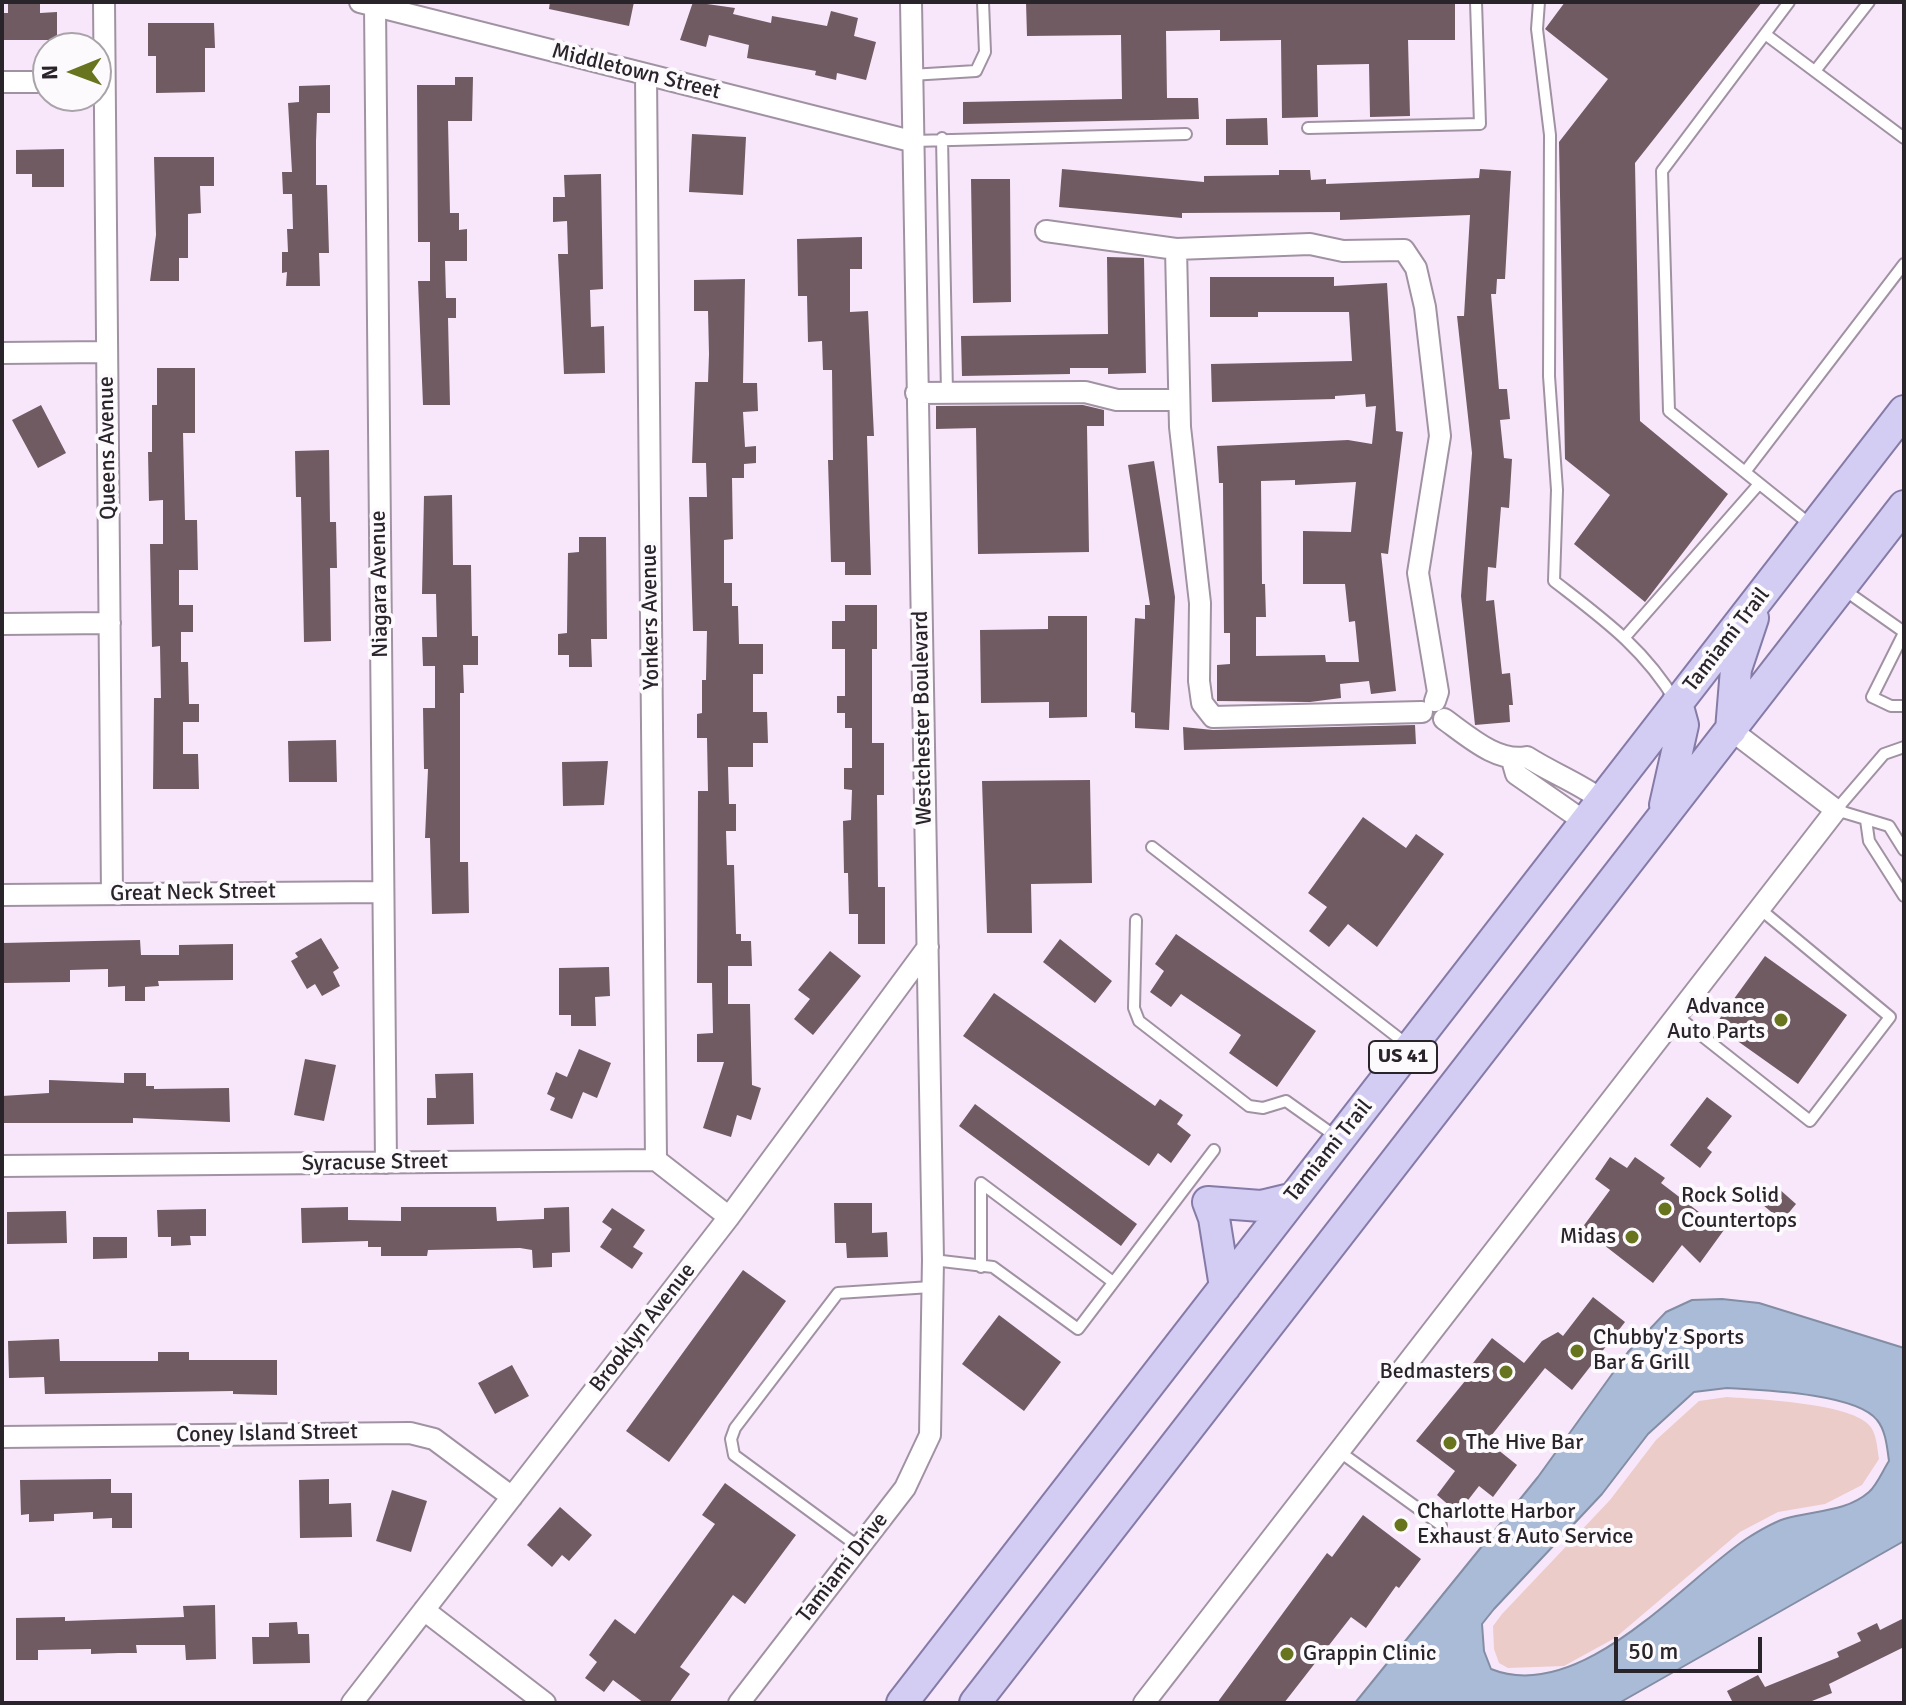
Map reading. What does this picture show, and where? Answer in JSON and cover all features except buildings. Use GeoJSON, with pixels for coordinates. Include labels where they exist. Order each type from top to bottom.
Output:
{"type":"FeatureCollection","features":[{"type":"Feature","properties":{"kind":"main road","name":"Tamiami Trail"},"geometry":{"type":"LineString","coordinates":[[900,1701],[1904,411]]}},
{"type":"Feature","properties":{"kind":"main road","name":"US 41"},"geometry":{"type":"LineString","coordinates":[[975,1703],[1904,506]]}},
{"type":"Feature","properties":{"kind":"main road"},"geometry":{"type":"LineString","coordinates":[[1731,730],[1736,669],[1760,597]]}},
{"type":"Feature","properties":{"kind":"main road"},"geometry":{"type":"LineString","coordinates":[[1661,819],[1680,748],[1683,725],[1677,703]]}},
{"type":"Feature","properties":{"kind":"main road"},"geometry":{"type":"LineString","coordinates":[[1197,1194],[1261,1206],[1290,1199]]}},
{"type":"Feature","properties":{"kind":"main road"},"geometry":{"type":"LineString","coordinates":[[1197,1194],[1221,1251],[1225,1287]]}},
{"type":"Feature","properties":{"kind":"street","name":"Queens Avenue"},"geometry":{"type":"LineString","coordinates":[[102,32],[104,2]]}},
{"type":"Feature","properties":{"kind":"street","name":"Westchester Boulevard"},"geometry":{"type":"LineString","coordinates":[[911,2],[911,141],[933,1260],[930,1435]]}},
{"type":"Feature","properties":{"kind":"street","name":"Middletown Street"},"geometry":{"type":"LineString","coordinates":[[368,4],[911,141]]}},
{"type":"Feature","properties":{"kind":"street","name":"Niagara Avenue"},"geometry":{"type":"LineString","coordinates":[[368,4],[386,1163]]}},
{"type":"Feature","properties":{"kind":"street","name":"Yonkers Avenue"},"geometry":{"type":"LineString","coordinates":[[646,75],[656,1160]]}},
{"type":"Feature","properties":{"kind":"street"},"geometry":{"type":"LineString","coordinates":[[2,82],[32,82]]}},
{"type":"Feature","properties":{"kind":"street","name":"Queens Avenue"},"geometry":{"type":"LineString","coordinates":[[101,112],[107,352],[112,894]]}},
{"type":"Feature","properties":{"kind":"street"},"geometry":{"type":"LineString","coordinates":[[1046,231],[1176,249],[1310,244],[1343,251],[1404,250],[1416,268],[1425,307],[1440,436],[1418,573],[1438,692],[1434,711]]}},
{"type":"Feature","properties":{"kind":"street"},"geometry":{"type":"LineString","coordinates":[[1176,249],[1179,400],[1200,603],[1202,703],[1213,717],[1434,711],[1478,743],[1512,760],[1527,757],[1555,775],[1573,779],[1593,811]]}},
{"type":"Feature","properties":{"kind":"street"},"geometry":{"type":"LineString","coordinates":[[2,353],[107,352]]}},
{"type":"Feature","properties":{"kind":"street"},"geometry":{"type":"LineString","coordinates":[[916,393],[1085,392],[1117,400],[1179,400]]}},
{"type":"Feature","properties":{"kind":"street"},"geometry":{"type":"LineString","coordinates":[[2,624],[110,623]]}},
{"type":"Feature","properties":{"kind":"street"},"geometry":{"type":"LineString","coordinates":[[1144,1703],[1836,810],[1731,730]]}},
{"type":"Feature","properties":{"kind":"street"},"geometry":{"type":"LineString","coordinates":[[1512,760],[1516,774],[1593,811]]}},
{"type":"Feature","properties":{"kind":"street","name":"Great Neck Street"},"geometry":{"type":"LineString","coordinates":[[2,895],[383,892]]}},
{"type":"Feature","properties":{"kind":"street","name":"Brooklyn Avenue"},"geometry":{"type":"LineString","coordinates":[[352,1703],[729,1217],[928,947]]}},
{"type":"Feature","properties":{"kind":"street","name":"Syracuse Street"},"geometry":{"type":"LineString","coordinates":[[2,1166],[656,1160]]}},
{"type":"Feature","properties":{"kind":"street"},"geometry":{"type":"LineString","coordinates":[[656,1160],[729,1217]]}},
{"type":"Feature","properties":{"kind":"street","name":"Coney Island Street"},"geometry":{"type":"LineString","coordinates":[[2,1437],[410,1433],[434,1439],[512,1497]]}},
{"type":"Feature","properties":{"kind":"street","name":"Tamiami Drive"},"geometry":{"type":"LineString","coordinates":[[746,1700],[905,1488],[930,1435]]}},
{"type":"Feature","properties":{"kind":"street"},"geometry":{"type":"LineString","coordinates":[[424,1610],[545,1703]]}},
{"type":"Feature","properties":{"kind":"lane"},"geometry":{"type":"LineString","coordinates":[[911,75],[976,71],[985,52],[983,2]]}},
{"type":"Feature","properties":{"kind":"lane"},"geometry":{"type":"LineString","coordinates":[[1308,128],[1480,124],[1476,2]]}},
{"type":"Feature","properties":{"kind":"lane"},"geometry":{"type":"LineString","coordinates":[[1539,2],[1537,29],[1550,135],[1549,376],[1557,490],[1554,581],[1625,637],[1656,668],[1677,703]]}},
{"type":"Feature","properties":{"kind":"lane"},"geometry":{"type":"LineString","coordinates":[[1789,2],[1662,171],[1669,411],[1813,528]]}},
{"type":"Feature","properties":{"kind":"lane"},"geometry":{"type":"LineString","coordinates":[[1815,71],[1869,2]]}},
{"type":"Feature","properties":{"kind":"lane"},"geometry":{"type":"LineString","coordinates":[[1765,34],[1904,138]]}},
{"type":"Feature","properties":{"kind":"lane"},"geometry":{"type":"LineString","coordinates":[[911,141],[1186,134]]}},
{"type":"Feature","properties":{"kind":"lane"},"geometry":{"type":"LineString","coordinates":[[942,138],[947,393]]}},
{"type":"Feature","properties":{"kind":"lane"},"geometry":{"type":"LineString","coordinates":[[1745,472],[1904,264]]}},
{"type":"Feature","properties":{"kind":"lane"},"geometry":{"type":"LineString","coordinates":[[1625,637],[1759,484]]}},
{"type":"Feature","properties":{"kind":"lane"},"geometry":{"type":"LineString","coordinates":[[1841,587],[1904,632],[1872,697],[1891,706],[1904,706]]}},
{"type":"Feature","properties":{"kind":"lane"},"geometry":{"type":"LineString","coordinates":[[1904,747],[1884,754],[1836,810],[1889,826],[1904,850]]}},
{"type":"Feature","properties":{"kind":"lane"},"geometry":{"type":"LineString","coordinates":[[1866,820],[1869,841],[1904,896]]}},
{"type":"Feature","properties":{"kind":"lane"},"geometry":{"type":"LineString","coordinates":[[1152,847],[1410,1048]]}},
{"type":"Feature","properties":{"kind":"lane"},"geometry":{"type":"LineString","coordinates":[[1677,1016],[1810,1121],[1890,1017],[1760,909]]}},
{"type":"Feature","properties":{"kind":"lane"},"geometry":{"type":"LineString","coordinates":[[1136,920],[1134,1008],[1139,1021],[1249,1106],[1263,1108],[1286,1101],[1339,1139]]}},
{"type":"Feature","properties":{"kind":"lane"},"geometry":{"type":"LineString","coordinates":[[933,1260],[993,1267],[1078,1329],[1113,1282],[1197,1194],[1214,1150]]}},
{"type":"Feature","properties":{"kind":"lane"},"geometry":{"type":"LineString","coordinates":[[981,1267],[981,1183],[1113,1282]]}},
{"type":"Feature","properties":{"kind":"lane"},"geometry":{"type":"LineString","coordinates":[[859,1547],[734,1455],[731,1439],[735,1428],[838,1293],[931,1287]]}},
{"type":"Feature","properties":{"kind":"lane"},"geometry":{"type":"LineString","coordinates":[[1340,1452],[1441,1525]]}},
{"type":"Feature","properties":{"kind":"shaded area"},"geometry":{"type":"Polygon","coordinates":[[[1727,1397],[1801,1403],[1857,1417],[1873,1431],[1879,1459],[1862,1485],[1825,1504],[1778,1512],[1740,1532],[1615,1638],[1564,1666],[1508,1668],[1499,1663],[1494,1649],[1493,1626],[1502,1614],[1610,1500],[1656,1440],[1699,1401],[1727,1397]]]}},
{"type":"Feature","properties":{"kind":"water"},"geometry":{"type":"Polygon","coordinates":[[[1692,1300],[1759,1303],[1904,1348],[1904,1541],[1619,1703],[1355,1703],[1538,1477],[1628,1352],[1666,1312],[1692,1300]],[[1727,1388],[1694,1392],[1648,1434],[1602,1494],[1494,1609],[1482,1624],[1484,1651],[1491,1669],[1525,1676],[1559,1670],[1594,1655],[1628,1634],[1755,1533],[1784,1519],[1828,1510],[1860,1499],[1875,1485],[1889,1461],[1882,1429],[1866,1411],[1806,1395],[1727,1388]]]}},
{"type":"Feature","properties":{"kind":"place","name":"Advance Auto Parts"},"geometry":{"type":"Point","coordinates":[1781,1020]}},
{"type":"Feature","properties":{"kind":"place","name":"Rock Solid Countertops"},"geometry":{"type":"Point","coordinates":[1665,1209]}},
{"type":"Feature","properties":{"kind":"place","name":"Midas"},"geometry":{"type":"Point","coordinates":[1632,1237]}},
{"type":"Feature","properties":{"kind":"place","name":"Chubby'z Sports Bar & Grill"},"geometry":{"type":"Point","coordinates":[1577,1351]}},
{"type":"Feature","properties":{"kind":"place","name":"Bedmasters"},"geometry":{"type":"Point","coordinates":[1506,1372]}},
{"type":"Feature","properties":{"kind":"place","name":"The Hive Bar"},"geometry":{"type":"Point","coordinates":[1450,1443]}},
{"type":"Feature","properties":{"kind":"place","name":"Charlotte Harbor Exhaust & Auto Service"},"geometry":{"type":"Point","coordinates":[1401,1525]}},
{"type":"Feature","properties":{"kind":"place","name":"Grappin Clinic"},"geometry":{"type":"Point","coordinates":[1287,1654]}}]}
